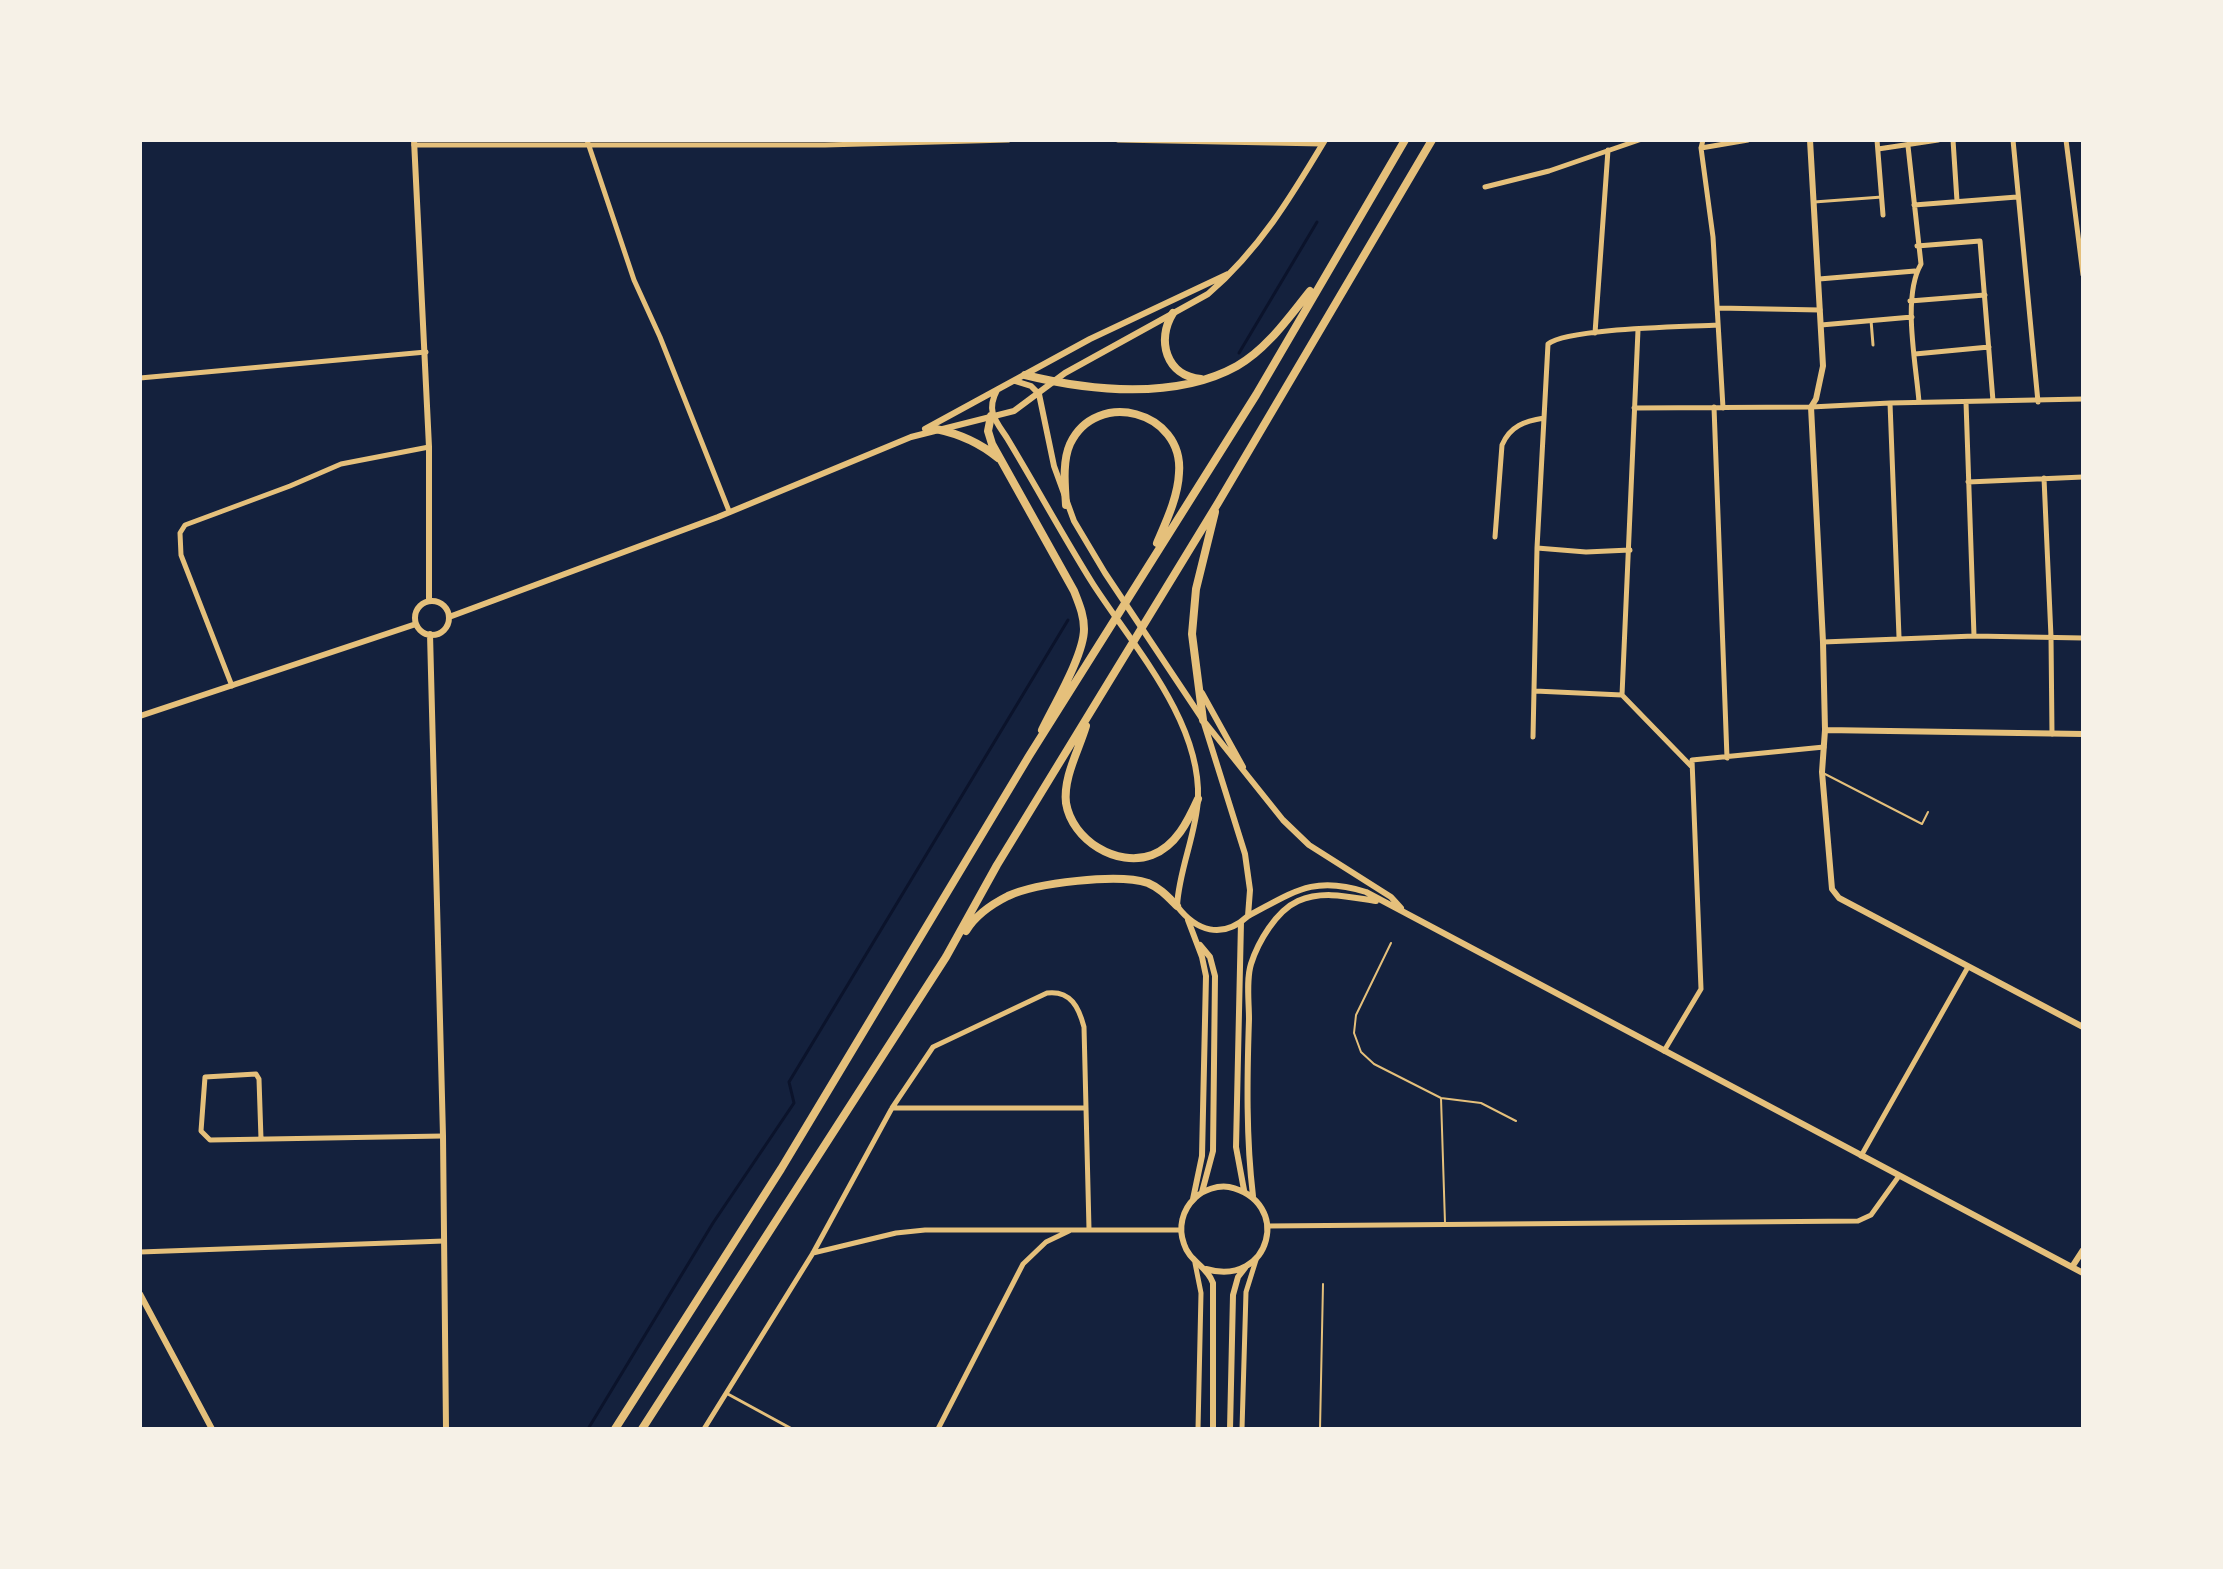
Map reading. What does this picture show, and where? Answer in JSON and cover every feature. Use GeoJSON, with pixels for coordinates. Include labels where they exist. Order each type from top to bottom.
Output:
{"type":"FeatureCollection","features":[{"type":"Feature","properties":{"kind":"highway"},"geometry":{"type":"LineString","coordinates":[[615,1429],[789,1156],[1029,756],[1256,395],[1405,140]]}},
{"type":"Feature","properties":{"kind":"highway"},"geometry":{"type":"LineString","coordinates":[[946,957],[997,865],[1218,503],[1432,140]]}},
{"type":"Feature","properties":{"kind":"highway"},"geometry":{"type":"LineString","coordinates":[[1025,375],[1051,383],[1144,390],[1206,380],[1250,357],[1271,337],[1327,269]]}},
{"type":"Feature","properties":{"kind":"highway"},"geometry":{"type":"LineString","coordinates":[[1173,313],[1164,334],[1168,357],[1183,374],[1206,380]]}},
{"type":"Feature","properties":{"kind":"highway"},"geometry":{"type":"LineString","coordinates":[[1066,505],[1068,447],[1095,418],[1123,411],[1149,418],[1162,427],[1174,443],[1180,472],[1169,512],[1149,563]]}},
{"type":"Feature","properties":{"kind":"highway"},"geometry":{"type":"LineString","coordinates":[[991,416],[989,437],[1074,591],[1084,625],[1079,652],[1029,756]]}},
{"type":"Feature","properties":{"kind":"highway"},"geometry":{"type":"LineString","coordinates":[[936,429],[957,433],[983,445],[1005,463]]}},
{"type":"Feature","properties":{"kind":"highway"},"geometry":{"type":"LineString","coordinates":[[1203,720],[1192,634],[1196,589],[1218,503]]}},
{"type":"Feature","properties":{"kind":"highway"},"geometry":{"type":"LineString","coordinates":[[1089,717],[1067,783],[1066,804],[1073,822],[1088,842],[1117,856],[1153,855],[1178,835],[1198,799]]}},
{"type":"Feature","properties":{"kind":"highway"},"geometry":{"type":"LineString","coordinates":[[642,1429],[972,920],[1006,897],[1045,886],[1129,880],[1161,890],[1177,906]]}},
{"type":"Feature","properties":{"kind":"street"},"geometry":{"type":"LineString","coordinates":[[429,601],[426,352],[414,143],[825,145],[1008,140]]}},
{"type":"Feature","properties":{"kind":"street"},"geometry":{"type":"LineString","coordinates":[[449,617],[729,511],[911,437],[1014,411],[1096,355],[1208,294],[1257,245],[1284,209],[1323,142],[1118,140]]}},
{"type":"Feature","properties":{"kind":"street"},"geometry":{"type":"LineString","coordinates":[[1485,187],[1549,171],[1639,140]]}},
{"type":"Feature","properties":{"kind":"street"},"geometry":{"type":"LineString","coordinates":[[1703,140],[1701,148],[1713,237],[1723,408]]}},
{"type":"Feature","properties":{"kind":"street"},"geometry":{"type":"LineString","coordinates":[[1701,148],[1748,140]]}},
{"type":"Feature","properties":{"kind":"street"},"geometry":{"type":"LineString","coordinates":[[1810,140],[1823,366],[1816,399],[1811,407],[1823,642],[1825,730],[1822,772],[1832,889],[1839,898],[2083,1027]]}},
{"type":"Feature","properties":{"kind":"street"},"geometry":{"type":"LineString","coordinates":[[1877,140],[1883,215]]}},
{"type":"Feature","properties":{"kind":"street"},"geometry":{"type":"LineString","coordinates":[[1878,149],[1938,140]]}},
{"type":"Feature","properties":{"kind":"street"},"geometry":{"type":"LineString","coordinates":[[1953,140],[1957,201]]}},
{"type":"Feature","properties":{"kind":"street"},"geometry":{"type":"LineString","coordinates":[[2013,140],[2038,402]]}},
{"type":"Feature","properties":{"kind":"street"},"geometry":{"type":"LineString","coordinates":[[2066,140],[2083,275]]}},
{"type":"Feature","properties":{"kind":"street"},"geometry":{"type":"LineString","coordinates":[[588,143],[634,280],[729,511]]}},
{"type":"Feature","properties":{"kind":"street"},"geometry":{"type":"LineString","coordinates":[[1908,146],[1921,264],[1916,271],[1910,301],[1919,402]]}},
{"type":"Feature","properties":{"kind":"street"},"geometry":{"type":"LineString","coordinates":[[1595,333],[1608,150]]}},
{"type":"Feature","properties":{"kind":"street"},"geometry":{"type":"LineString","coordinates":[[1814,202],[1882,197]]}},
{"type":"Feature","properties":{"kind":"street"},"geometry":{"type":"LineString","coordinates":[[1914,205],[2017,197]]}},
{"type":"Feature","properties":{"kind":"street"},"geometry":{"type":"LineString","coordinates":[[1917,246],[1980,241],[1993,401]]}},
{"type":"Feature","properties":{"kind":"street"},"geometry":{"type":"LineString","coordinates":[[1819,279],[1916,271]]}},
{"type":"Feature","properties":{"kind":"street"},"geometry":{"type":"LineString","coordinates":[[911,437],[1090,339],[1230,273]]}},
{"type":"Feature","properties":{"kind":"street"},"geometry":{"type":"LineString","coordinates":[[1910,301],[1985,295]]}},
{"type":"Feature","properties":{"kind":"street"},"geometry":{"type":"LineString","coordinates":[[1718,308],[1821,310]]}},
{"type":"Feature","properties":{"kind":"street"},"geometry":{"type":"LineString","coordinates":[[1821,325],[1912,317]]}},
{"type":"Feature","properties":{"kind":"street"},"geometry":{"type":"LineString","coordinates":[[1871,320],[1873,345]]}},
{"type":"Feature","properties":{"kind":"street"},"geometry":{"type":"LineString","coordinates":[[1533,737],[1537,548],[1548,344],[1555,338],[1595,333],[1718,325]]}},
{"type":"Feature","properties":{"kind":"street"},"geometry":{"type":"LineString","coordinates":[[1622,695],[1638,330]]}},
{"type":"Feature","properties":{"kind":"street"},"geometry":{"type":"LineString","coordinates":[[1915,354],[1989,347]]}},
{"type":"Feature","properties":{"kind":"street"},"geometry":{"type":"LineString","coordinates":[[140,378],[426,352]]}},
{"type":"Feature","properties":{"kind":"street"},"geometry":{"type":"LineString","coordinates":[[1015,381],[1031,386],[1039,394],[1054,466],[1066,505],[1105,573],[1203,720],[1255,788],[1309,845],[1391,897],[1403,911]]}},
{"type":"Feature","properties":{"kind":"street"},"geometry":{"type":"LineString","coordinates":[[997,390],[992,399],[991,416],[1093,584],[1154,676],[1184,728],[1192,752],[1198,799],[1178,886],[1177,906],[1188,920],[1197,942],[1204,967],[1206,995],[1202,1156],[1193,1199]]}},
{"type":"Feature","properties":{"kind":"street"},"geometry":{"type":"LineString","coordinates":[[1634,408],[1811,407],[2083,399]]}},
{"type":"Feature","properties":{"kind":"street"},"geometry":{"type":"LineString","coordinates":[[1966,402],[1974,636]]}},
{"type":"Feature","properties":{"kind":"street"},"geometry":{"type":"LineString","coordinates":[[1890,403],[1899,637]]}},
{"type":"Feature","properties":{"kind":"street"},"geometry":{"type":"LineString","coordinates":[[1714,407],[1727,758]]}},
{"type":"Feature","properties":{"kind":"street"},"geometry":{"type":"LineString","coordinates":[[1495,537],[1502,445],[1506,435],[1528,420],[1544,418]]}},
{"type":"Feature","properties":{"kind":"street"},"geometry":{"type":"LineString","coordinates":[[232,686],[181,555],[180,533],[185,525],[341,464],[429,447]]}},
{"type":"Feature","properties":{"kind":"street"},"geometry":{"type":"LineString","coordinates":[[1968,482],[2083,477]]}},
{"type":"Feature","properties":{"kind":"street"},"geometry":{"type":"LineString","coordinates":[[2044,478],[2052,734]]}},
{"type":"Feature","properties":{"kind":"street"},"geometry":{"type":"LineString","coordinates":[[1537,548],[1586,552],[1630,550]]}},
{"type":"Feature","properties":{"kind":"street"},"geometry":{"type":"LineString","coordinates":[[429,601],[444,606],[449,617],[441,632],[430,634],[416,624],[417,610],[429,601]]}},
{"type":"Feature","properties":{"kind":"street"},"geometry":{"type":"LineString","coordinates":[[140,716],[416,624]]}},
{"type":"Feature","properties":{"kind":"street"},"geometry":{"type":"LineString","coordinates":[[430,634],[443,1136],[446,1429]]}},
{"type":"Feature","properties":{"kind":"street"},"geometry":{"type":"LineString","coordinates":[[1823,642],[1899,637],[2083,638]]}},
{"type":"Feature","properties":{"kind":"street"},"geometry":{"type":"LineString","coordinates":[[1198,686],[1255,788]]}},
{"type":"Feature","properties":{"kind":"street"},"geometry":{"type":"LineString","coordinates":[[1535,691],[1622,695],[1693,767]]}},
{"type":"Feature","properties":{"kind":"street"},"geometry":{"type":"LineString","coordinates":[[1203,720],[1245,854],[1250,890],[1248,916]]}},
{"type":"Feature","properties":{"kind":"street"},"geometry":{"type":"LineString","coordinates":[[1825,730],[2083,734]]}},
{"type":"Feature","properties":{"kind":"street"},"geometry":{"type":"LineString","coordinates":[[1664,1051],[1701,989],[1692,760],[1824,747]]}},
{"type":"Feature","properties":{"kind":"street"},"geometry":{"type":"LineString","coordinates":[[1188,920],[1200,927],[1216,930],[1241,922],[1311,885],[1340,884],[1366,892],[2083,1273]]}},
{"type":"Feature","properties":{"kind":"street"},"geometry":{"type":"LineString","coordinates":[[1253,1196],[1248,1156],[1248,1029],[1250,970],[1255,954],[1270,928],[1295,902],[1338,894],[1381,901]]}},
{"type":"Feature","properties":{"kind":"street"},"geometry":{"type":"LineString","coordinates":[[1241,922],[1236,1147],[1244,1190]]}},
{"type":"Feature","properties":{"kind":"street"},"geometry":{"type":"LineString","coordinates":[[1197,942],[1210,957],[1215,976],[1213,1151],[1202,1192]]}},
{"type":"Feature","properties":{"kind":"street"},"geometry":{"type":"LineString","coordinates":[[1861,1156],[1968,967]]}},
{"type":"Feature","properties":{"kind":"street"},"geometry":{"type":"LineString","coordinates":[[704,1429],[813,1253],[892,1108],[937,1043],[1047,993],[1056,992],[1073,1001],[1084,1027],[1089,1229]]}},
{"type":"Feature","properties":{"kind":"street"},"geometry":{"type":"LineString","coordinates":[[261,1139],[259,1079],[256,1074],[205,1077],[201,1131],[210,1140],[443,1136]]}},
{"type":"Feature","properties":{"kind":"street"},"geometry":{"type":"LineString","coordinates":[[892,1108],[1086,1108]]}},
{"type":"Feature","properties":{"kind":"street"},"geometry":{"type":"LineString","coordinates":[[1268,1226],[1858,1221],[1871,1215],[1899,1176]]}},
{"type":"Feature","properties":{"kind":"street"},"geometry":{"type":"LineString","coordinates":[[1242,1429],[1246,1292],[1256,1259],[1265,1244],[1268,1226],[1263,1210],[1244,1190],[1223,1186],[1202,1192],[1184,1213],[1181,1230],[1185,1247],[1195,1261],[1206,1269],[1232,1272],[1245,1268]]}},
{"type":"Feature","properties":{"kind":"street"},"geometry":{"type":"LineString","coordinates":[[938,1429],[1023,1264],[1046,1242],[1072,1229]]}},
{"type":"Feature","properties":{"kind":"street"},"geometry":{"type":"LineString","coordinates":[[813,1253],[896,1233],[925,1230],[1181,1230]]}},
{"type":"Feature","properties":{"kind":"street"},"geometry":{"type":"LineString","coordinates":[[140,1252],[444,1241]]}},
{"type":"Feature","properties":{"kind":"street"},"geometry":{"type":"LineString","coordinates":[[2072,1267],[2083,1250]]}},
{"type":"Feature","properties":{"kind":"street"},"geometry":{"type":"LineString","coordinates":[[1230,1429],[1233,1295],[1238,1277],[1256,1259]]}},
{"type":"Feature","properties":{"kind":"street"},"geometry":{"type":"LineString","coordinates":[[1195,1261],[1201,1293],[1198,1429]]}},
{"type":"Feature","properties":{"kind":"street"},"geometry":{"type":"LineString","coordinates":[[1206,1269],[1215,1295],[1213,1429]]}},
{"type":"Feature","properties":{"kind":"street"},"geometry":{"type":"LineString","coordinates":[[140,1294],[212,1429]]}},
{"type":"Feature","properties":{"kind":"street"},"geometry":{"type":"LineString","coordinates":[[726,1393],[792,1429]]}},
{"type":"Feature","properties":{"kind":"lane"},"geometry":{"type":"LineString","coordinates":[[1822,772],[1922,824],[1928,812]]}},
{"type":"Feature","properties":{"kind":"lane"},"geometry":{"type":"LineString","coordinates":[[1391,943],[1356,1015],[1354,1033],[1361,1052],[1374,1064],[1441,1098],[1481,1103],[1516,1121]]}},
{"type":"Feature","properties":{"kind":"lane"},"geometry":{"type":"LineString","coordinates":[[1441,1098],[1445,1224]]}},
{"type":"Feature","properties":{"kind":"lane"},"geometry":{"type":"LineString","coordinates":[[1320,1429],[1323,1284]]}},
{"type":"Feature","properties":{"kind":"waterway"},"geometry":{"type":"LineString","coordinates":[[1239,353],[1317,222]]}},
{"type":"Feature","properties":{"kind":"waterway"},"geometry":{"type":"LineString","coordinates":[[588,1429],[713,1223],[794,1103],[789,1082],[1068,620]]}}]}
